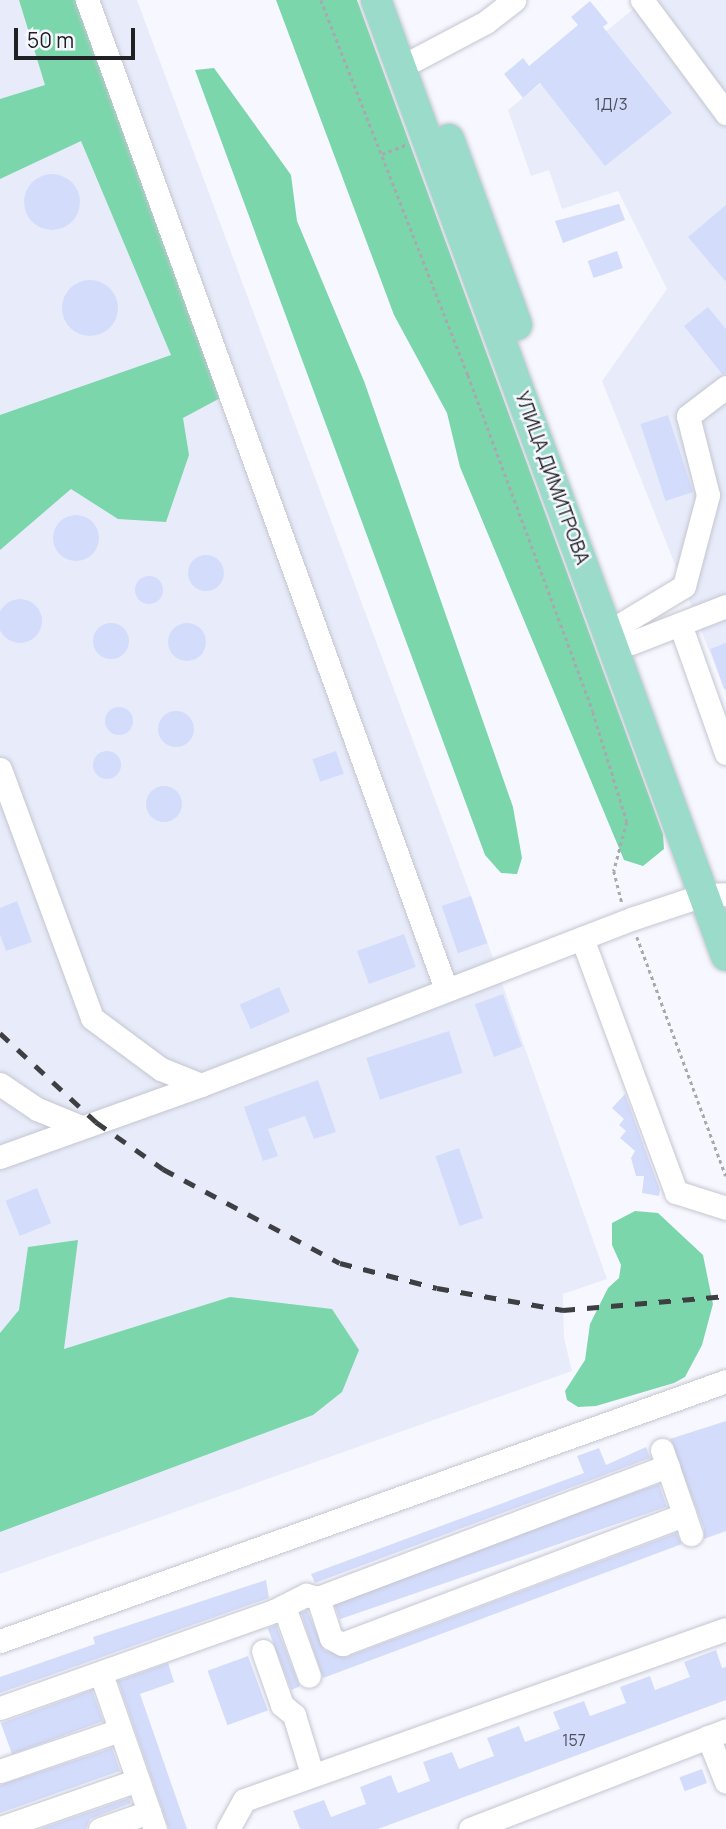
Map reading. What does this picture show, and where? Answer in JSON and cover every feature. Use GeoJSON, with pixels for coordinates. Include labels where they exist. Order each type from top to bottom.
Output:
{"type":"FeatureCollection","features":[{"type":"Feature","properties":{"kind":"main road","name":"УЛИЦА ДИМИТРОВА"},"geometry":{"type":"LineString","coordinates":[[376,0],[409,64],[481,221],[719,897],[726,957]]}},
{"type":"Feature","properties":{"kind":"main road","name":"УЛИЦА ДИМИТРОВА"},"geometry":{"type":"LineString","coordinates":[[395,0],[409,64],[719,897]]}},
{"type":"Feature","properties":{"kind":"street"},"geometry":{"type":"LineString","coordinates":[[87,0],[446,989]]}},
{"type":"Feature","properties":{"kind":"street"},"geometry":{"type":"LineString","coordinates":[[409,64],[486,22],[514,0]]}},
{"type":"Feature","properties":{"kind":"street"},"geometry":{"type":"LineString","coordinates":[[642,0],[726,113]]}},
{"type":"Feature","properties":{"kind":"street"},"geometry":{"type":"LineString","coordinates":[[627,633],[684,586],[708,495],[688,416],[726,387]]}},
{"type":"Feature","properties":{"kind":"street"},"geometry":{"type":"LineString","coordinates":[[627,633],[680,624],[726,606]]}},
{"type":"Feature","properties":{"kind":"street"},"geometry":{"type":"LineString","coordinates":[[680,624],[726,753]]}},
{"type":"Feature","properties":{"kind":"street"},"geometry":{"type":"LineString","coordinates":[[0,769],[92,1018],[161,1069],[201,1085]]}},
{"type":"Feature","properties":{"kind":"street"},"geometry":{"type":"LineString","coordinates":[[0,1157],[201,1085],[631,919],[719,897]]}},
{"type":"Feature","properties":{"kind":"street"},"geometry":{"type":"LineString","coordinates":[[582,937],[676,1192],[726,1208]]}},
{"type":"Feature","properties":{"kind":"street"},"geometry":{"type":"LineString","coordinates":[[0,1084],[37,1109],[81,1127]]}},
{"type":"Feature","properties":{"kind":"street"},"geometry":{"type":"LineString","coordinates":[[0,1641],[726,1381]]}},
{"type":"Feature","properties":{"kind":"street"},"geometry":{"type":"LineString","coordinates":[[0,1708],[101,1674],[284,1606],[306,1595],[318,1598],[665,1458],[687,1525],[342,1644],[331,1638],[318,1598]]}},
{"type":"Feature","properties":{"kind":"street"},"geometry":{"type":"LineString","coordinates":[[284,1606],[309,1676]]}},
{"type":"Feature","properties":{"kind":"street"},"geometry":{"type":"LineString","coordinates":[[228,1829],[244,1800],[312,1773],[726,1629]]}},
{"type":"Feature","properties":{"kind":"street"},"geometry":{"type":"LineString","coordinates":[[263,1651],[282,1705],[294,1715],[312,1773]]}},
{"type":"Feature","properties":{"kind":"street"},"geometry":{"type":"LineString","coordinates":[[100,1829],[152,1821],[101,1674]]}},
{"type":"Feature","properties":{"kind":"street"},"geometry":{"type":"LineString","coordinates":[[0,1771],[120,1730]]}},
{"type":"Feature","properties":{"kind":"street"},"geometry":{"type":"LineString","coordinates":[[470,1829],[717,1734],[726,1782]]}},
{"type":"Feature","properties":{"kind":"street"},"geometry":{"type":"LineString","coordinates":[[0,1828],[138,1780]]}},
{"type":"Feature","properties":{"kind":"path"},"geometry":{"type":"LineString","coordinates":[[321,0],[593,712],[627,822],[614,871],[615,889],[631,919],[726,1176]]}},
{"type":"Feature","properties":{"kind":"path"},"geometry":{"type":"LineString","coordinates":[[382,154],[414,142]]}},
{"type":"Feature","properties":{"kind":"shaded area"},"geometry":{"type":"Polygon","coordinates":[[[0,0],[137,0],[471,896],[607,1279],[563,1294],[564,1338],[572,1371],[0,1574],[0,0]]]}},
{"type":"Feature","properties":{"kind":"shaded area"},"geometry":{"type":"Polygon","coordinates":[[[630,0],[726,0],[726,693],[602,381],[667,289],[618,191],[562,209],[549,170],[531,176],[508,110],[636,7],[630,0]]]}},
{"type":"Feature","properties":{"kind":"green space"},"geometry":{"type":"Polygon","coordinates":[[[19,0],[79,0],[224,396],[183,418],[189,455],[166,522],[118,519],[71,489],[0,550],[0,415],[171,355],[81,141],[0,179],[0,99],[45,85],[19,0]]]}},
{"type":"Feature","properties":{"kind":"green space"},"geometry":{"type":"Polygon","coordinates":[[[276,0],[357,0],[663,834],[664,849],[643,866],[624,860],[460,467],[447,413],[394,315],[276,0]]]}},
{"type":"Feature","properties":{"kind":"green space"},"geometry":{"type":"Polygon","coordinates":[[[214,68],[291,175],[297,221],[364,381],[513,807],[522,858],[517,874],[501,873],[485,855],[195,70],[214,68]]]}},
{"type":"Feature","properties":{"kind":"green space"},"geometry":{"type":"Polygon","coordinates":[[[635,1211],[658,1213],[703,1255],[713,1304],[702,1345],[685,1377],[674,1383],[596,1406],[578,1407],[567,1400],[565,1391],[585,1360],[590,1324],[608,1288],[619,1278],[621,1265],[612,1245],[612,1223],[635,1211]]]}},
{"type":"Feature","properties":{"kind":"green space"},"geometry":{"type":"Polygon","coordinates":[[[78,1240],[64,1349],[230,1297],[332,1309],[359,1350],[342,1392],[313,1415],[0,1532],[0,1333],[19,1310],[28,1247],[78,1240]]]}},
{"type":"Feature","properties":{"kind":"building"},"geometry":{"type":"Polygon","coordinates":[[[590,1],[608,23],[603,27],[672,113],[605,166],[540,83],[523,98],[504,74],[523,58],[529,66],[578,25],[571,17],[590,1]]]}},
{"type":"Feature","properties":{"kind":"building"},"geometry":{"type":"Polygon","coordinates":[[[47,174],[57,174],[72,182],[78,191],[78,213],[72,222],[57,230],[47,230],[29,218],[24,207],[24,197],[36,179],[47,174]]]}},
{"type":"Feature","properties":{"kind":"building"},"geometry":{"type":"Polygon","coordinates":[[[619,204],[625,220],[563,243],[555,221],[619,204]]]}},
{"type":"Feature","properties":{"kind":"building"},"geometry":{"type":"Polygon","coordinates":[[[726,205],[726,282],[688,237],[726,205]]]}},
{"type":"Feature","properties":{"kind":"building"},"geometry":{"type":"Polygon","coordinates":[[[617,251],[623,268],[594,278],[588,261],[617,251]]]}},
{"type":"Feature","properties":{"kind":"building"},"geometry":{"type":"Polygon","coordinates":[[[85,280],[95,280],[110,288],[116,297],[116,319],[110,328],[95,336],[85,336],[67,324],[62,313],[62,303],[74,285],[85,280]]]}},
{"type":"Feature","properties":{"kind":"building"},"geometry":{"type":"Polygon","coordinates":[[[708,307],[726,329],[726,373],[722,374],[684,326],[708,307]]]}},
{"type":"Feature","properties":{"kind":"building"},"geometry":{"type":"Polygon","coordinates":[[[668,415],[693,492],[665,501],[640,424],[668,415]]]}},
{"type":"Feature","properties":{"kind":"building"},"geometry":{"type":"Polygon","coordinates":[[[76,515],[92,522],[99,538],[92,554],[76,561],[60,554],[53,538],[60,522],[76,515]]]}},
{"type":"Feature","properties":{"kind":"building"},"geometry":{"type":"Polygon","coordinates":[[[206,555],[219,560],[224,573],[219,586],[206,591],[193,586],[188,573],[193,560],[206,555]]]}},
{"type":"Feature","properties":{"kind":"building"},"geometry":{"type":"Polygon","coordinates":[[[149,576],[159,580],[163,590],[159,600],[149,604],[139,600],[135,590],[139,580],[149,576]]]}},
{"type":"Feature","properties":{"kind":"building"},"geometry":{"type":"Polygon","coordinates":[[[20,599],[29,600],[36,605],[41,612],[41,630],[36,637],[29,642],[20,643],[11,642],[4,637],[-1,630],[-2,621],[-1,612],[4,605],[11,600],[20,599]]]}},
{"type":"Feature","properties":{"kind":"building"},"geometry":{"type":"Polygon","coordinates":[[[111,623],[124,628],[129,641],[124,654],[111,659],[98,654],[93,641],[98,628],[111,623]]]}},
{"type":"Feature","properties":{"kind":"building"},"geometry":{"type":"Polygon","coordinates":[[[187,623],[200,629],[206,642],[200,655],[187,661],[174,655],[168,642],[174,629],[187,623]]]}},
{"type":"Feature","properties":{"kind":"building"},"geometry":{"type":"Polygon","coordinates":[[[726,643],[726,689],[724,689],[710,649],[726,643]]]}},
{"type":"Feature","properties":{"kind":"building"},"geometry":{"type":"Polygon","coordinates":[[[119,707],[129,711],[133,721],[129,731],[119,735],[109,731],[105,721],[109,711],[119,707]]]}},
{"type":"Feature","properties":{"kind":"building"},"geometry":{"type":"Polygon","coordinates":[[[176,711],[189,716],[194,729],[189,742],[176,747],[163,742],[158,729],[163,716],[176,711]]]}},
{"type":"Feature","properties":{"kind":"building"},"geometry":{"type":"Polygon","coordinates":[[[107,751],[117,755],[121,765],[117,775],[107,779],[97,775],[93,765],[97,755],[107,751]]]}},
{"type":"Feature","properties":{"kind":"building"},"geometry":{"type":"Polygon","coordinates":[[[336,751],[344,774],[320,782],[312,759],[336,751]]]}},
{"type":"Feature","properties":{"kind":"building"},"geometry":{"type":"Polygon","coordinates":[[[164,786],[177,791],[182,804],[177,817],[164,822],[151,817],[146,804],[151,791],[164,786]]]}},
{"type":"Feature","properties":{"kind":"building"},"geometry":{"type":"Polygon","coordinates":[[[471,896],[487,943],[458,953],[442,906],[471,896]]]}},
{"type":"Feature","properties":{"kind":"building"},"geometry":{"type":"Polygon","coordinates":[[[17,901],[32,942],[6,951],[0,935],[0,908],[17,901]]]}},
{"type":"Feature","properties":{"kind":"building"},"geometry":{"type":"Polygon","coordinates":[[[404,934],[416,967],[369,984],[357,951],[404,934]]]}},
{"type":"Feature","properties":{"kind":"building"},"geometry":{"type":"Polygon","coordinates":[[[279,987],[290,1012],[251,1029],[240,1004],[279,987]]]}},
{"type":"Feature","properties":{"kind":"building"},"geometry":{"type":"Polygon","coordinates":[[[503,994],[522,1047],[494,1057],[475,1004],[503,994]]]}},
{"type":"Feature","properties":{"kind":"building"},"geometry":{"type":"Polygon","coordinates":[[[449,1031],[463,1073],[380,1100],[366,1058],[449,1031]]]}},
{"type":"Feature","properties":{"kind":"building"},"geometry":{"type":"Polygon","coordinates":[[[318,1080],[336,1132],[314,1139],[305,1116],[268,1129],[278,1156],[263,1161],[244,1107],[318,1080]]]}},
{"type":"Feature","properties":{"kind":"building"},"geometry":{"type":"Polygon","coordinates":[[[625,1094],[660,1190],[659,1196],[642,1193],[644,1176],[636,1176],[631,1158],[635,1151],[620,1138],[626,1131],[619,1125],[624,1119],[612,1108],[625,1094]]]}},
{"type":"Feature","properties":{"kind":"building"},"geometry":{"type":"Polygon","coordinates":[[[459,1148],[483,1218],[459,1226],[435,1156],[459,1148]]]}},
{"type":"Feature","properties":{"kind":"building"},"geometry":{"type":"Polygon","coordinates":[[[37,1188],[51,1223],[20,1236],[5,1201],[37,1188]]]}},
{"type":"Feature","properties":{"kind":"building"},"geometry":{"type":"Polygon","coordinates":[[[726,1421],[726,1531],[704,1539],[704,1529],[670,1439],[726,1421]]]}},
{"type":"Feature","properties":{"kind":"building"},"geometry":{"type":"Polygon","coordinates":[[[646,1447],[650,1458],[315,1583],[311,1574],[584,1473],[577,1456],[599,1448],[606,1465],[646,1447]]]}},
{"type":"Feature","properties":{"kind":"building"},"geometry":{"type":"Polygon","coordinates":[[[659,1484],[667,1507],[340,1619],[332,1597],[659,1484]]]}},
{"type":"Feature","properties":{"kind":"building"},"geometry":{"type":"Polygon","coordinates":[[[676,1533],[682,1544],[323,1678],[301,1613],[307,1610],[324,1650],[346,1657],[676,1533]]]}},
{"type":"Feature","properties":{"kind":"building"},"geometry":{"type":"Polygon","coordinates":[[[266,1580],[269,1598],[0,1693],[0,1677],[95,1644],[93,1637],[266,1580]]]}},
{"type":"Feature","properties":{"kind":"building"},"geometry":{"type":"Polygon","coordinates":[[[276,1625],[300,1687],[291,1690],[268,1628],[276,1625]]]}},
{"type":"Feature","properties":{"kind":"building"},"geometry":{"type":"Polygon","coordinates":[[[716,1650],[722,1668],[726,1667],[726,1700],[378,1829],[300,1829],[293,1811],[324,1800],[331,1817],[366,1804],[360,1787],[391,1775],[398,1793],[430,1781],[423,1762],[452,1752],[459,1769],[494,1756],[487,1738],[519,1726],[525,1742],[560,1729],[553,1712],[584,1701],[590,1716],[626,1703],[620,1687],[650,1676],[655,1690],[690,1677],[684,1662],[716,1650]]]}},
{"type":"Feature","properties":{"kind":"building"},"geometry":{"type":"Polygon","coordinates":[[[248,1656],[268,1711],[227,1725],[208,1671],[248,1656]]]}},
{"type":"Feature","properties":{"kind":"building"},"geometry":{"type":"Polygon","coordinates":[[[168,1663],[174,1682],[140,1694],[187,1829],[169,1829],[118,1681],[168,1663]]]}},
{"type":"Feature","properties":{"kind":"building"},"geometry":{"type":"Polygon","coordinates":[[[92,1690],[103,1721],[12,1754],[1,1723],[92,1690]]]}},
{"type":"Feature","properties":{"kind":"building"},"geometry":{"type":"Polygon","coordinates":[[[112,1748],[120,1771],[0,1813],[0,1785],[112,1748]]]}},
{"type":"Feature","properties":{"kind":"building"},"geometry":{"type":"Polygon","coordinates":[[[702,1769],[707,1783],[685,1791],[679,1777],[702,1769]]]}},
{"type":"Feature","properties":{"kind":"building"},"geometry":{"type":"Polygon","coordinates":[[[129,1798],[131,1803],[90,1819],[86,1829],[40,1829],[129,1798]]]}},
{"type":"Feature","properties":{"kind":"railway"},"geometry":{"type":"LineString","coordinates":[[0,1033],[96,1122],[163,1169],[340,1263],[437,1288],[563,1310],[726,1296]]}}]}
